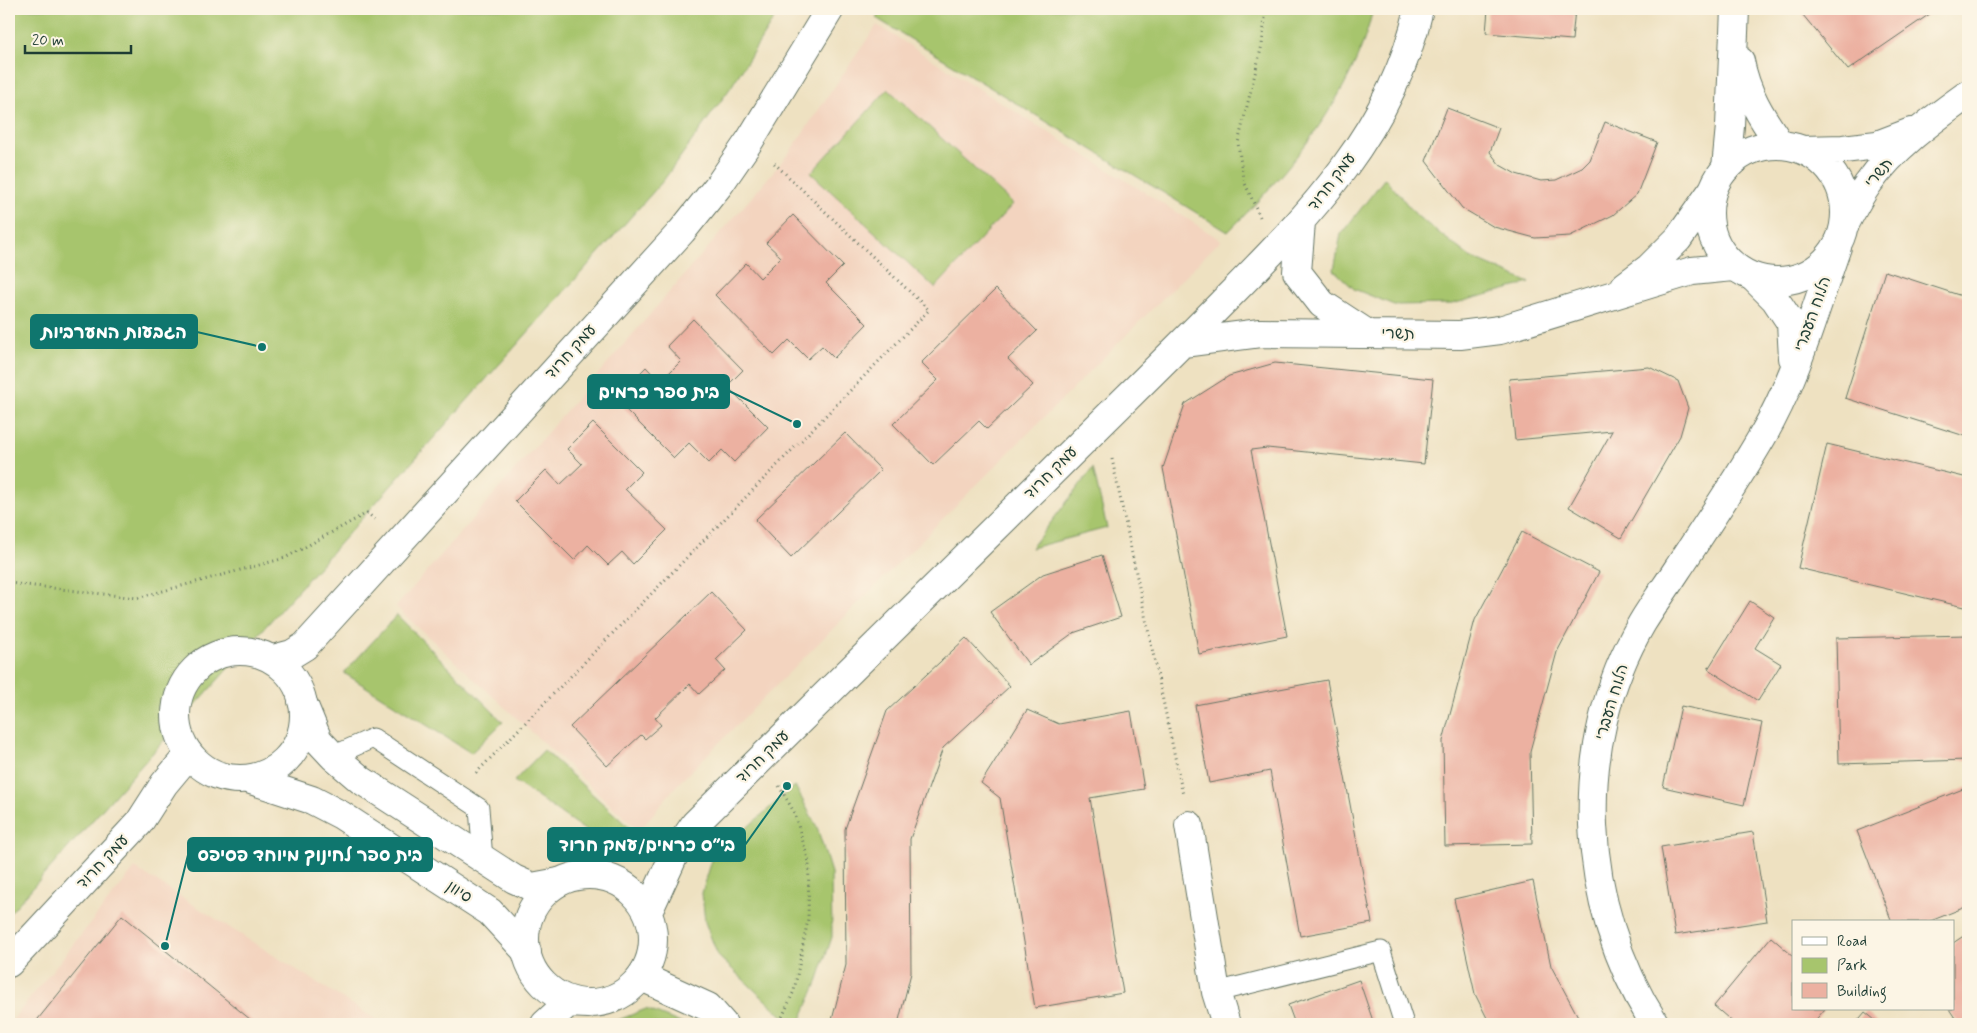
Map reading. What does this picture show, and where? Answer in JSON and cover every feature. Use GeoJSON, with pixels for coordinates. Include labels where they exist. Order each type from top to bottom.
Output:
{"type":"FeatureCollection","features":[{"type":"Feature","properties":{"kind":"street","name":"עמק חרוד"},"geometry":{"type":"LineString","coordinates":[[273,659],[292,654],[305,646],[682,231],[719,185],[750,140],[830,9]]}},
{"type":"Feature","properties":{"kind":"street","name":"עמק חרוד"},"geometry":{"type":"LineString","coordinates":[[648,912],[675,853],[695,824],[1182,343],[1301,222],[1353,157],[1393,89],[1414,34],[1419,9]]}},
{"type":"Feature","properties":{"kind":"street"},"geometry":{"type":"LineString","coordinates":[[1735,21],[1744,82],[1762,118],[1791,147],[1823,162],[1838,181],[1845,200],[1841,235],[1822,265],[1802,278],[1777,282],[1744,272],[1718,248],[1712,235],[1708,211],[1720,178],[1730,126],[1735,21]]}},
{"type":"Feature","properties":{"kind":"street","name":"תשרי"},"geometry":{"type":"LineString","coordinates":[[1841,235],[1867,184],[1884,164],[1921,128],[1968,94]]}},
{"type":"Feature","properties":{"kind":"street","name":"תשרי"},"geometry":{"type":"LineString","coordinates":[[1791,147],[1843,149],[1877,145],[1921,128]]}},
{"type":"Feature","properties":{"kind":"street"},"geometry":{"type":"LineString","coordinates":[[1720,178],[1745,153],[1767,145],[1791,147]]}},
{"type":"Feature","properties":{"kind":"street","name":"תשרי"},"geometry":{"type":"LineString","coordinates":[[1610,297],[1649,268],[1678,239],[1720,178]]}},
{"type":"Feature","properties":{"kind":"street"},"geometry":{"type":"LineString","coordinates":[[1301,222],[1297,272],[1322,304],[1368,334]]}},
{"type":"Feature","properties":{"kind":"street","name":"הלוח העברי"},"geometry":{"type":"LineString","coordinates":[[1655,1024],[1646,1011],[1615,945],[1597,872],[1592,803],[1599,736],[1616,677],[1642,624],[1763,435],[1789,382],[1841,235]]}},
{"type":"Feature","properties":{"kind":"street","name":"תשרי"},"geometry":{"type":"LineString","coordinates":[[1182,343],[1260,332],[1460,335],[1500,330],[1692,271],[1744,272]]}},
{"type":"Feature","properties":{"kind":"street","name":"הלוח העברי"},"geometry":{"type":"LineString","coordinates":[[1744,272],[1775,299],[1791,323],[1793,355],[1789,382]]}},
{"type":"Feature","properties":{"kind":"street"},"geometry":{"type":"LineString","coordinates":[[302,701],[303,723],[296,744],[287,758],[270,772],[248,778],[226,778],[205,769],[189,754],[177,730],[176,708],[182,686],[191,672],[208,658],[230,651],[252,651],[273,659],[294,680],[318,740],[333,756],[361,780],[483,860],[514,879],[532,887],[580,875],[602,876],[623,884],[635,893],[648,912],[654,934],[652,957],[642,977],[630,989],[611,1000],[589,1004],[568,1003],[545,1024]]}},
{"type":"Feature","properties":{"kind":"street","name":"עמק חרוד"},"geometry":{"type":"LineString","coordinates":[[9,963],[139,823],[164,784],[189,754]]}},
{"type":"Feature","properties":{"kind":"street","name":"סיוון"},"geometry":{"type":"LineString","coordinates":[[248,778],[312,800],[341,815],[490,912],[527,952]]}},
{"type":"Feature","properties":{"kind":"street"},"geometry":{"type":"LineString","coordinates":[[1189,825],[1216,992],[1226,1024]]}},
{"type":"Feature","properties":{"kind":"street"},"geometry":{"type":"LineString","coordinates":[[558,882],[541,896],[530,915],[524,937],[528,959],[538,979],[547,989],[567,1000],[589,1004]]}},
{"type":"Feature","properties":{"kind":"street"},"geometry":{"type":"LineString","coordinates":[[642,977],[708,1007],[723,1024]]}},
{"type":"Feature","properties":{"kind":"lane"},"geometry":{"type":"LineString","coordinates":[[333,756],[374,738],[478,808],[483,860]]}},
{"type":"Feature","properties":{"kind":"lane"},"geometry":{"type":"LineString","coordinates":[[1216,992],[1381,951],[1404,1024]]}},
{"type":"Feature","properties":{"kind":"path"},"geometry":{"type":"LineString","coordinates":[[1266,9],[1262,45],[1238,143],[1243,179],[1274,250]]}},
{"type":"Feature","properties":{"kind":"path"},"geometry":{"type":"LineString","coordinates":[[456,793],[929,310],[750,140]]}},
{"type":"Feature","properties":{"kind":"path"},"geometry":{"type":"LineString","coordinates":[[1104,420],[1189,825]]}},
{"type":"Feature","properties":{"kind":"path"},"geometry":{"type":"LineString","coordinates":[[9,583],[137,598],[285,558],[367,512],[400,542]]}},
{"type":"Feature","properties":{"kind":"path"},"geometry":{"type":"LineString","coordinates":[[762,757],[794,812],[809,862],[808,918],[794,991],[779,1024]]}},
{"type":"Feature","properties":{"kind":"shaded area"},"geometry":{"type":"Polygon","coordinates":[[[877,25],[1221,240],[676,786],[639,831],[396,607],[789,153],[877,25]]]}},
{"type":"Feature","properties":{"kind":"shaded area"},"geometry":{"type":"Polygon","coordinates":[[[135,868],[383,1024],[9,1024],[135,868]]]}},
{"type":"Feature","properties":{"kind":"green space"},"geometry":{"type":"Polygon","coordinates":[[[9,9],[780,9],[731,87],[663,181],[9,914],[9,9]]]}},
{"type":"Feature","properties":{"kind":"green space"},"geometry":{"type":"Polygon","coordinates":[[[881,9],[1373,9],[1364,41],[1351,72],[1335,101],[1316,130],[1274,184],[1228,232],[876,18],[881,9]]]}},
{"type":"Feature","properties":{"kind":"green space"},"geometry":{"type":"Polygon","coordinates":[[[888,89],[1013,204],[935,288],[811,173],[888,89]]]}},
{"type":"Feature","properties":{"kind":"green space"},"geometry":{"type":"Polygon","coordinates":[[[1385,178],[1417,216],[1470,257],[1530,283],[1452,304],[1394,305],[1354,289],[1334,270],[1341,234],[1385,178]]]}},
{"type":"Feature","properties":{"kind":"green space"},"geometry":{"type":"Polygon","coordinates":[[[1093,468],[1107,528],[1031,548],[1093,468]]]}},
{"type":"Feature","properties":{"kind":"green space"},"geometry":{"type":"Polygon","coordinates":[[[397,615],[503,722],[471,753],[344,673],[397,615]]]}},
{"type":"Feature","properties":{"kind":"green space"},"geometry":{"type":"Polygon","coordinates":[[[544,750],[635,833],[618,853],[514,781],[544,750]]]}},
{"type":"Feature","properties":{"kind":"green space"},"geometry":{"type":"Polygon","coordinates":[[[795,786],[817,827],[831,873],[832,937],[816,985],[799,1024],[791,1024],[718,956],[705,922],[702,893],[713,857],[795,786]]]}},
{"type":"Feature","properties":{"kind":"green space"},"geometry":{"type":"Polygon","coordinates":[[[646,1009],[683,1024],[612,1024],[646,1009]]]}},
{"type":"Feature","properties":{"kind":"building"},"geometry":{"type":"Polygon","coordinates":[[[1488,9],[1575,9],[1572,40],[1486,33],[1488,9]]]}},
{"type":"Feature","properties":{"kind":"building"},"geometry":{"type":"Polygon","coordinates":[[[1798,9],[1937,9],[1848,70],[1798,9]]]}},
{"type":"Feature","properties":{"kind":"building"},"geometry":{"type":"Polygon","coordinates":[[[1447,108],[1499,128],[1490,152],[1500,165],[1516,174],[1541,181],[1556,180],[1582,168],[1590,160],[1605,122],[1657,142],[1637,194],[1613,215],[1570,236],[1535,238],[1494,227],[1462,208],[1426,161],[1447,108]]]}},
{"type":"Feature","properties":{"kind":"building"},"geometry":{"type":"Polygon","coordinates":[[[793,215],[843,266],[826,283],[867,324],[834,358],[822,346],[808,359],[789,340],[774,355],[715,295],[746,263],[760,278],[781,257],[766,243],[793,215]]]}},
{"type":"Feature","properties":{"kind":"building"},"geometry":{"type":"Polygon","coordinates":[[[1885,271],[1968,298],[1968,437],[1845,398],[1885,271]]]}},
{"type":"Feature","properties":{"kind":"building"},"geometry":{"type":"Polygon","coordinates":[[[996,289],[1037,331],[1008,359],[1033,385],[987,429],[979,421],[933,465],[893,424],[938,380],[921,363],[996,289]]]}},
{"type":"Feature","properties":{"kind":"building"},"geometry":{"type":"Polygon","coordinates":[[[693,319],[743,370],[727,386],[768,427],[734,462],[722,450],[709,463],[689,443],[674,458],[615,399],[646,367],[660,382],[681,361],[667,346],[693,319]]]}},
{"type":"Feature","properties":{"kind":"building"},"geometry":{"type":"Polygon","coordinates":[[[1275,363],[1433,379],[1424,464],[1267,448],[1251,450],[1287,636],[1199,654],[1163,468],[1185,404],[1229,376],[1275,363]]]}},
{"type":"Feature","properties":{"kind":"building"},"geometry":{"type":"Polygon","coordinates":[[[1649,367],[1678,381],[1688,408],[1680,436],[1621,538],[1569,507],[1612,431],[1515,440],[1509,379],[1649,367]]]}},
{"type":"Feature","properties":{"kind":"building"},"geometry":{"type":"Polygon","coordinates":[[[593,423],[642,472],[625,489],[667,530],[633,564],[622,552],[608,565],[588,545],[574,560],[515,501],[546,470],[560,485],[582,464],[567,449],[593,423]]]}},
{"type":"Feature","properties":{"kind":"building"},"geometry":{"type":"Polygon","coordinates":[[[845,433],[881,470],[791,558],[755,520],[845,433]]]}},
{"type":"Feature","properties":{"kind":"building"},"geometry":{"type":"Polygon","coordinates":[[[1827,444],[1968,478],[1968,608],[1798,568],[1827,444]]]}},
{"type":"Feature","properties":{"kind":"building"},"geometry":{"type":"Polygon","coordinates":[[[1522,532],[1599,572],[1557,652],[1530,751],[1532,844],[1445,846],[1443,741],[1475,620],[1522,532]]]}},
{"type":"Feature","properties":{"kind":"building"},"geometry":{"type":"Polygon","coordinates":[[[1102,555],[1121,617],[1073,633],[1029,665],[990,612],[1043,574],[1102,555]]]}},
{"type":"Feature","properties":{"kind":"building"},"geometry":{"type":"Polygon","coordinates":[[[711,592],[747,630],[716,660],[725,670],[699,694],[690,684],[655,718],[661,725],[645,739],[641,735],[607,766],[570,727],[711,592]]]}},
{"type":"Feature","properties":{"kind":"building"},"geometry":{"type":"Polygon","coordinates":[[[1750,601],[1774,617],[1755,648],[1781,664],[1758,701],[1708,669],[1750,601]]]}},
{"type":"Feature","properties":{"kind":"building"},"geometry":{"type":"Polygon","coordinates":[[[1968,635],[1968,760],[1839,764],[1836,638],[1968,635]]]}},
{"type":"Feature","properties":{"kind":"building"},"geometry":{"type":"Polygon","coordinates":[[[966,638],[1010,686],[943,748],[910,839],[911,973],[898,1024],[831,1024],[846,965],[845,829],[887,711],[966,638]]]}},
{"type":"Feature","properties":{"kind":"building"},"geometry":{"type":"Polygon","coordinates":[[[1327,680],[1372,923],[1300,936],[1270,771],[1209,783],[1195,705],[1327,680]]]}},
{"type":"Feature","properties":{"kind":"building"},"geometry":{"type":"Polygon","coordinates":[[[1681,706],[1762,723],[1744,805],[1663,787],[1681,706]]]}},
{"type":"Feature","properties":{"kind":"building"},"geometry":{"type":"Polygon","coordinates":[[[1027,710],[1059,724],[1131,711],[1144,789],[1090,798],[1123,993],[1035,1008],[1000,798],[981,783],[1027,710]]]}},
{"type":"Feature","properties":{"kind":"building"},"geometry":{"type":"Polygon","coordinates":[[[1968,787],[1968,906],[1933,920],[1891,920],[1857,831],[1968,787]]]}},
{"type":"Feature","properties":{"kind":"building"},"geometry":{"type":"Polygon","coordinates":[[[1753,832],[1767,921],[1675,935],[1661,847],[1753,832]]]}},
{"type":"Feature","properties":{"kind":"building"},"geometry":{"type":"Polygon","coordinates":[[[1533,881],[1551,966],[1582,1024],[1490,1024],[1475,994],[1454,899],[1533,881]]]}},
{"type":"Feature","properties":{"kind":"building"},"geometry":{"type":"Polygon","coordinates":[[[122,915],[256,1024],[34,1024],[122,915]]]}},
{"type":"Feature","properties":{"kind":"building"},"geometry":{"type":"Polygon","coordinates":[[[1968,933],[1968,1024],[1959,1024],[1950,1010],[1954,1010],[1954,942],[1968,933]]]}},
{"type":"Feature","properties":{"kind":"building"},"geometry":{"type":"Polygon","coordinates":[[[1771,937],[1792,955],[1792,1010],[1824,1010],[1812,1024],[1735,1024],[1714,1006],[1771,937]]]}},
{"type":"Feature","properties":{"kind":"building"},"geometry":{"type":"Polygon","coordinates":[[[1359,980],[1374,1024],[1295,1024],[1288,1005],[1359,980]]]}},
{"type":"Feature","properties":{"kind":"building"},"geometry":{"type":"Polygon","coordinates":[[[1865,1012],[1880,1024],[1855,1024],[1865,1012]]]}},
{"type":"Feature","properties":{"kind":"place","name":"הגבעות המערביות"},"geometry":{"type":"Point","coordinates":[262,347]}},
{"type":"Feature","properties":{"kind":"place","name":"בית ספר כרמים"},"geometry":{"type":"Point","coordinates":[797,424]}},
{"type":"Feature","properties":{"kind":"place","name":"בי״ס כרמים/עמק חרוד"},"geometry":{"type":"Point","coordinates":[787,786]}},
{"type":"Feature","properties":{"kind":"place","name":"בית ספר לחינוך מיוחד פסיפס"},"geometry":{"type":"Point","coordinates":[165,946]}}]}
